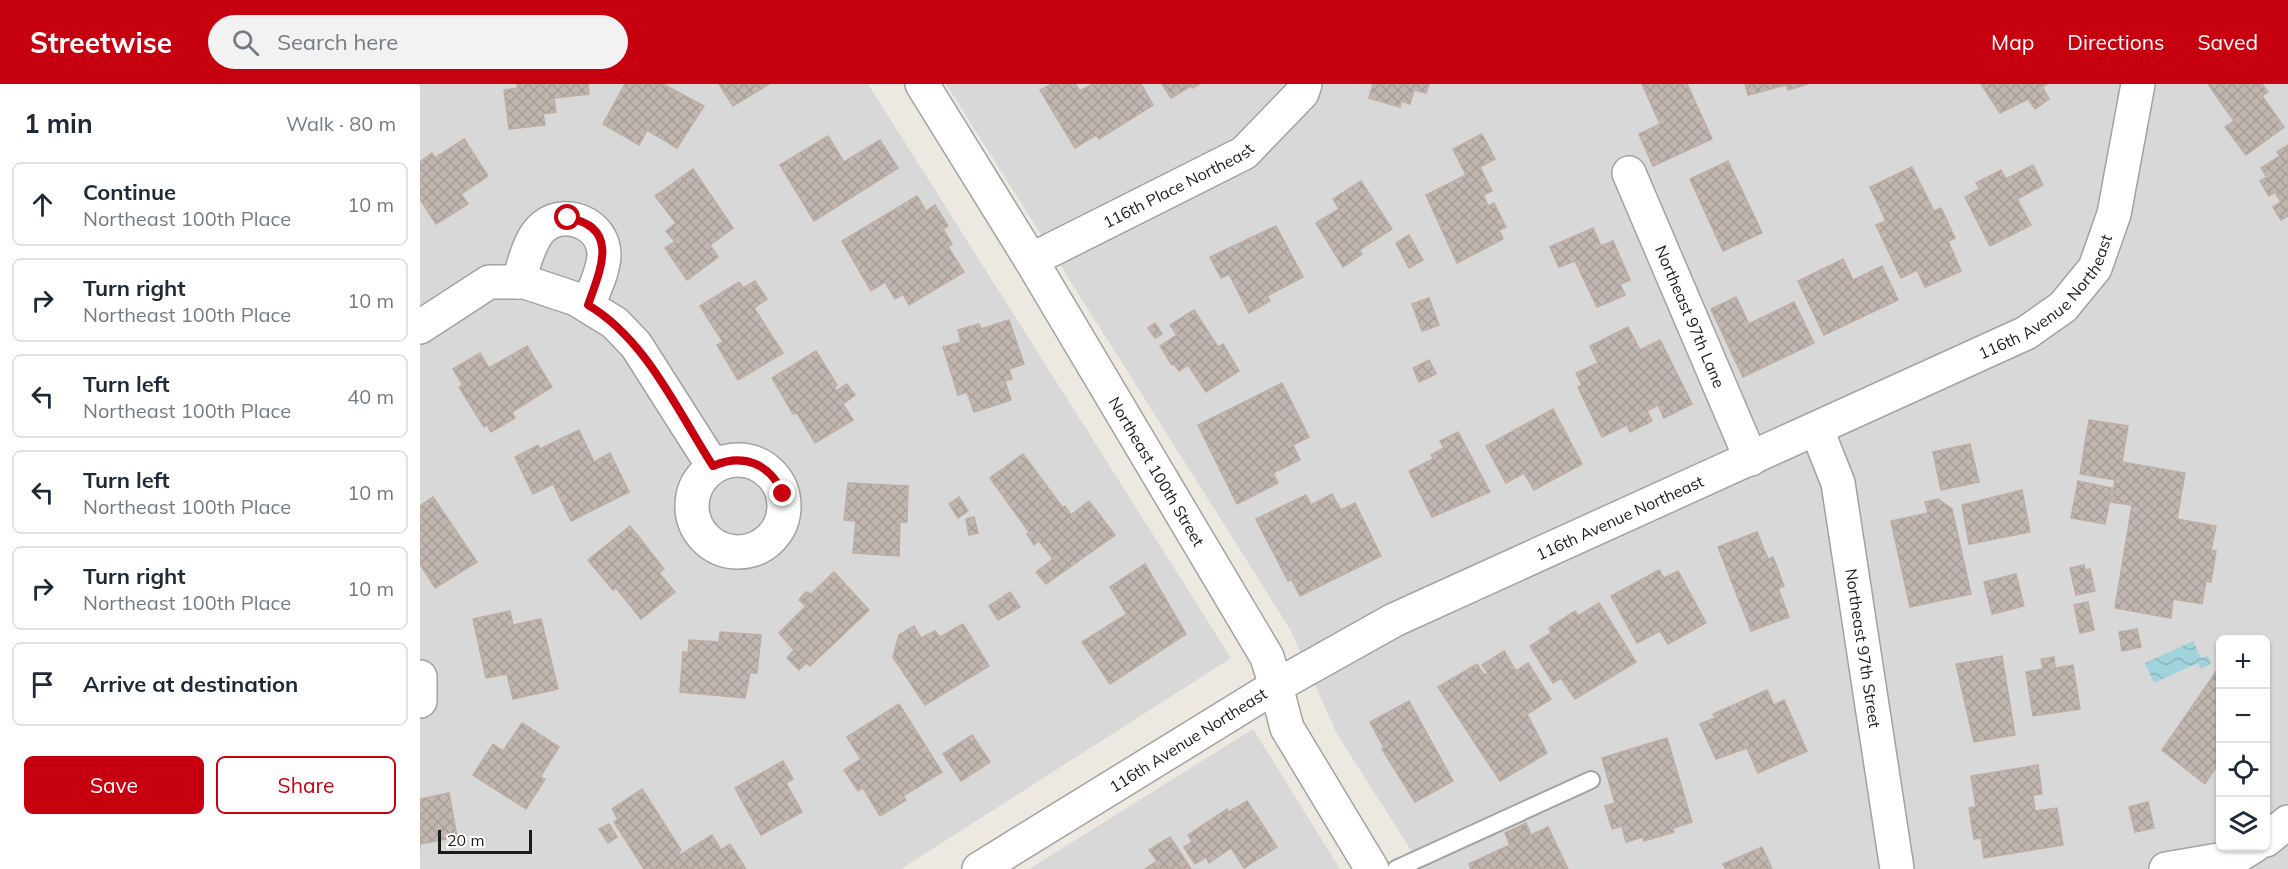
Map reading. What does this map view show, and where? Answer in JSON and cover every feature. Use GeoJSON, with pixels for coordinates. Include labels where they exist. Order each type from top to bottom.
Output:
{"type":"FeatureCollection","features":[{"type":"Feature","properties":{"kind":"street","name":"Northeast 100th Street"},"geometry":{"type":"LineString","coordinates":[[922,84],[1267,657],[1287,728],[1372,869]]}},
{"type":"Feature","properties":{"kind":"street","name":"116th Place Northeast"},"geometry":{"type":"LineString","coordinates":[[1030,260],[1244,153],[1302,93],[1305,84]]}},
{"type":"Feature","properties":{"kind":"street","name":"116th Avenue Northeast"},"geometry":{"type":"LineString","coordinates":[[979,869],[1276,686],[1394,620],[1817,430],[2026,333],[2063,307],[2096,268],[2114,214],[2138,84]]}},
{"type":"Feature","properties":{"kind":"street","name":"Northeast 97th Lane"},"geometry":{"type":"LineString","coordinates":[[1629,173],[1751,459]]}},
{"type":"Feature","properties":{"kind":"street"},"geometry":{"type":"LineString","coordinates":[[518,282],[534,238],[540,230],[558,219],[578,220],[589,226],[603,245],[604,257],[588,305]]}},
{"type":"Feature","properties":{"kind":"street"},"geometry":{"type":"LineString","coordinates":[[420,327],[489,282],[518,282],[555,292],[588,305],[615,323],[636,345],[713,466]]}},
{"type":"Feature","properties":{"kind":"street","name":"Northeast 97th Street"},"geometry":{"type":"LineString","coordinates":[[1817,430],[1838,483],[1897,869]]}},
{"type":"Feature","properties":{"kind":"street"},"geometry":{"type":"LineString","coordinates":[[420,677],[420,701]]}},
{"type":"Feature","properties":{"kind":"street"},"geometry":{"type":"LineString","coordinates":[[2270,836],[2288,822]]}},
{"type":"Feature","properties":{"kind":"street"},"geometry":{"type":"LineString","coordinates":[[2166,869],[2236,857],[2246,851]]}},
{"type":"Feature","properties":{"kind":"lane"},"geometry":{"type":"LineString","coordinates":[[1396,869],[1591,780]]}},
{"type":"Feature","properties":{"kind":"shaded area"},"geometry":{"type":"Polygon","coordinates":[[[420,84],[868,84],[1231,658],[901,869],[420,869],[420,84]]]}},
{"type":"Feature","properties":{"kind":"shaded area"},"geometry":{"type":"Polygon","coordinates":[[[946,84],[2288,84],[2288,869],[1423,869],[1337,734],[1290,629],[946,84]]]}},
{"type":"Feature","properties":{"kind":"shaded area"},"geometry":{"type":"Polygon","coordinates":[[[1253,729],[1340,869],[1029,869],[1253,729]]]}},
{"type":"Feature","properties":{"kind":"water"},"geometry":{"type":"Polygon","coordinates":[[[2193,641],[2201,658],[2208,656],[2211,664],[2201,669],[2198,663],[2154,683],[2145,663],[2193,641]]]}},
{"type":"Feature","properties":{"kind":"building"},"geometry":{"type":"Polygon","coordinates":[[[517,84],[588,84],[589,94],[554,98],[556,112],[543,114],[545,125],[509,129],[504,90],[518,88],[517,84]]]}},
{"type":"Feature","properties":{"kind":"building"},"geometry":{"type":"Polygon","coordinates":[[[625,84],[663,84],[704,106],[677,148],[647,130],[639,145],[603,124],[625,84]]]}},
{"type":"Feature","properties":{"kind":"building"},"geometry":{"type":"Polygon","coordinates":[[[719,84],[769,84],[733,106],[719,84]]]}},
{"type":"Feature","properties":{"kind":"building"},"geometry":{"type":"Polygon","coordinates":[[[1052,84],[1075,84],[1080,91],[1093,84],[1141,84],[1153,105],[1099,139],[1096,135],[1075,148],[1040,90],[1052,84]]]}},
{"type":"Feature","properties":{"kind":"building"},"geometry":{"type":"Polygon","coordinates":[[[1162,84],[1199,84],[1171,98],[1162,84]]]}},
{"type":"Feature","properties":{"kind":"building"},"geometry":{"type":"Polygon","coordinates":[[[1373,84],[1429,84],[1426,93],[1414,90],[1410,104],[1401,101],[1400,107],[1369,98],[1373,84]]]}},
{"type":"Feature","properties":{"kind":"building"},"geometry":{"type":"Polygon","coordinates":[[[1642,84],[1687,84],[1712,139],[1653,166],[1639,134],[1660,124],[1642,84]]]}},
{"type":"Feature","properties":{"kind":"building"},"geometry":{"type":"Polygon","coordinates":[[[1745,84],[1808,84],[1788,90],[1786,85],[1748,95],[1745,84]]]}},
{"type":"Feature","properties":{"kind":"building"},"geometry":{"type":"Polygon","coordinates":[[[1981,84],[2047,84],[2042,87],[2049,99],[2035,109],[2028,99],[2000,113],[1981,84]]]}},
{"type":"Feature","properties":{"kind":"building"},"geometry":{"type":"Polygon","coordinates":[[[2208,84],[2262,84],[2268,92],[2262,96],[2284,127],[2246,155],[2225,127],[2234,121],[2208,84]]]}},
{"type":"Feature","properties":{"kind":"building"},"geometry":{"type":"Polygon","coordinates":[[[1482,134],[1495,159],[1480,167],[1492,191],[1483,195],[1488,206],[1494,203],[1506,227],[1499,230],[1503,239],[1457,263],[1426,195],[1466,175],[1453,149],[1482,134]]]}},
{"type":"Feature","properties":{"kind":"building"},"geometry":{"type":"Polygon","coordinates":[[[828,136],[844,162],[880,140],[898,168],[814,221],[780,165],[828,136]]]}},
{"type":"Feature","properties":{"kind":"building"},"geometry":{"type":"Polygon","coordinates":[[[464,139],[488,176],[461,194],[468,204],[436,224],[420,199],[420,162],[432,153],[435,158],[464,139]]]}},
{"type":"Feature","properties":{"kind":"building"},"geometry":{"type":"Polygon","coordinates":[[[2288,145],[2288,216],[2281,220],[2273,207],[2281,202],[2275,192],[2269,196],[2260,181],[2267,177],[2261,168],[2280,156],[2277,152],[2288,145]]]}},
{"type":"Feature","properties":{"kind":"building"},"geometry":{"type":"Polygon","coordinates":[[[1728,161],[1762,233],[1723,251],[1690,179],[1728,161]]]}},
{"type":"Feature","properties":{"kind":"building"},"geometry":{"type":"Polygon","coordinates":[[[2033,165],[2043,185],[2017,199],[2031,225],[1990,246],[1965,197],[1980,189],[1976,183],[2001,170],[2006,179],[2033,165]]]}},
{"type":"Feature","properties":{"kind":"building"},"geometry":{"type":"Polygon","coordinates":[[[1912,167],[1934,211],[1941,208],[1955,238],[1948,241],[1961,271],[1925,287],[1917,270],[1901,278],[1876,225],[1886,221],[1870,187],[1912,167]]]}},
{"type":"Feature","properties":{"kind":"building"},"geometry":{"type":"Polygon","coordinates":[[[693,169],[733,228],[710,245],[718,257],[687,280],[665,248],[675,242],[666,231],[676,223],[655,196],[693,169]]]}},
{"type":"Feature","properties":{"kind":"building"},"geometry":{"type":"Polygon","coordinates":[[[1361,181],[1392,229],[1359,250],[1362,254],[1343,267],[1316,223],[1339,209],[1333,199],[1361,181]]]}},
{"type":"Feature","properties":{"kind":"building"},"geometry":{"type":"Polygon","coordinates":[[[917,196],[926,211],[935,205],[948,226],[943,229],[952,244],[948,247],[964,272],[909,305],[903,294],[895,299],[885,282],[871,291],[842,241],[917,196]]]}},
{"type":"Feature","properties":{"kind":"building"},"geometry":{"type":"Polygon","coordinates":[[[1276,226],[1303,277],[1267,296],[1270,301],[1249,313],[1229,274],[1221,278],[1210,257],[1276,226]]]}},
{"type":"Feature","properties":{"kind":"building"},"geometry":{"type":"Polygon","coordinates":[[[1593,228],[1601,246],[1613,241],[1630,280],[1620,284],[1625,295],[1597,307],[1575,261],[1559,267],[1550,247],[1593,228]]]}},
{"type":"Feature","properties":{"kind":"building"},"geometry":{"type":"Polygon","coordinates":[[[1409,235],[1423,260],[1409,268],[1396,243],[1409,235]]]}},
{"type":"Feature","properties":{"kind":"building"},"geometry":{"type":"Polygon","coordinates":[[[1843,259],[1853,280],[1882,266],[1898,300],[1824,335],[1798,281],[1843,259]]]}},
{"type":"Feature","properties":{"kind":"building"},"geometry":{"type":"Polygon","coordinates":[[[755,281],[767,299],[754,308],[783,353],[738,380],[717,345],[723,342],[700,306],[739,282],[743,288],[755,281]]]}},
{"type":"Feature","properties":{"kind":"building"},"geometry":{"type":"Polygon","coordinates":[[[1736,297],[1749,324],[1794,302],[1814,343],[1743,377],[1711,309],[1736,297]]]}},
{"type":"Feature","properties":{"kind":"building"},"geometry":{"type":"Polygon","coordinates":[[[1429,298],[1439,325],[1422,331],[1412,304],[1429,298]]]}},
{"type":"Feature","properties":{"kind":"building"},"geometry":{"type":"Polygon","coordinates":[[[1194,310],[1218,347],[1223,344],[1239,371],[1206,392],[1188,365],[1179,371],[1174,364],[1172,365],[1160,346],[1177,335],[1170,325],[1194,310]]]}},
{"type":"Feature","properties":{"kind":"building"},"geometry":{"type":"Polygon","coordinates":[[[1009,320],[1024,364],[1009,369],[1012,379],[1005,381],[1011,400],[974,412],[967,392],[958,395],[943,347],[961,342],[958,330],[979,324],[981,329],[1009,320]]]}},
{"type":"Feature","properties":{"kind":"building"},"geometry":{"type":"Polygon","coordinates":[[[1155,323],[1162,334],[1155,338],[1148,328],[1155,323]]]}},
{"type":"Feature","properties":{"kind":"building"},"geometry":{"type":"Polygon","coordinates":[[[1628,327],[1640,350],[1660,340],[1692,404],[1664,418],[1658,405],[1647,411],[1652,421],[1630,432],[1627,425],[1602,437],[1578,387],[1582,385],[1576,373],[1598,363],[1590,346],[1628,327]]]}},
{"type":"Feature","properties":{"kind":"building"},"geometry":{"type":"Polygon","coordinates":[[[527,346],[552,387],[512,412],[515,418],[491,432],[487,425],[484,427],[459,387],[463,385],[453,369],[480,353],[489,368],[527,346]]]}},
{"type":"Feature","properties":{"kind":"building"},"geometry":{"type":"Polygon","coordinates":[[[816,351],[837,385],[834,388],[836,391],[847,384],[855,395],[843,404],[853,420],[815,443],[797,413],[793,414],[772,378],[816,351]]]}},
{"type":"Feature","properties":{"kind":"building"},"geometry":{"type":"Polygon","coordinates":[[[1429,360],[1436,374],[1419,382],[1413,368],[1429,360]]]}},
{"type":"Feature","properties":{"kind":"building"},"geometry":{"type":"Polygon","coordinates":[[[1282,383],[1309,437],[1293,445],[1300,460],[1273,473],[1278,483],[1237,504],[1198,425],[1282,383]]]}},
{"type":"Feature","properties":{"kind":"building"},"geometry":{"type":"Polygon","coordinates":[[[1553,409],[1582,464],[1534,490],[1524,473],[1506,483],[1486,446],[1553,409]]]}},
{"type":"Feature","properties":{"kind":"building"},"geometry":{"type":"Polygon","coordinates":[[[2089,420],[2128,426],[2122,462],[2185,473],[2177,519],[2216,526],[2211,550],[2216,551],[2211,582],[2206,581],[2202,604],[2173,599],[2171,618],[2115,608],[2132,505],[2111,502],[2115,480],[2080,474],[2089,420]]]}},
{"type":"Feature","properties":{"kind":"building"},"geometry":{"type":"Polygon","coordinates":[[[579,430],[594,462],[610,453],[629,492],[571,521],[553,484],[533,494],[515,457],[538,445],[540,449],[579,430]]]}},
{"type":"Feature","properties":{"kind":"building"},"geometry":{"type":"Polygon","coordinates":[[[1458,432],[1490,492],[1432,517],[1409,471],[1433,459],[1431,455],[1444,448],[1440,441],[1458,432]]]}},
{"type":"Feature","properties":{"kind":"building"},"geometry":{"type":"Polygon","coordinates":[[[1970,444],[1979,482],[1941,490],[1933,452],[1970,444]]]}},
{"type":"Feature","properties":{"kind":"building"},"geometry":{"type":"Polygon","coordinates":[[[1023,454],[1063,508],[1065,506],[1071,515],[1089,501],[1115,535],[1046,584],[1036,572],[1053,559],[1039,541],[1034,545],[1027,534],[1029,532],[990,478],[1023,454]]]}},
{"type":"Feature","properties":{"kind":"building"},"geometry":{"type":"Polygon","coordinates":[[[2078,481],[2112,488],[2105,524],[2071,518],[2078,481]]]}},
{"type":"Feature","properties":{"kind":"building"},"geometry":{"type":"Polygon","coordinates":[[[848,483],[908,486],[907,522],[900,522],[899,556],[853,553],[856,521],[844,520],[848,483]]]}},
{"type":"Feature","properties":{"kind":"building"},"geometry":{"type":"Polygon","coordinates":[[[2022,490],[2030,532],[1969,544],[1962,505],[2022,490]]]}},
{"type":"Feature","properties":{"kind":"building"},"geometry":{"type":"Polygon","coordinates":[[[1332,494],[1341,510],[1355,503],[1381,556],[1300,596],[1292,580],[1288,581],[1256,519],[1306,495],[1311,505],[1332,494]]]}},
{"type":"Feature","properties":{"kind":"building"},"geometry":{"type":"Polygon","coordinates":[[[433,497],[477,562],[435,588],[420,564],[420,506],[433,497]]]}},
{"type":"Feature","properties":{"kind":"building"},"geometry":{"type":"Polygon","coordinates":[[[959,497],[968,511],[958,518],[949,504],[959,497]]]}},
{"type":"Feature","properties":{"kind":"building"},"geometry":{"type":"Polygon","coordinates":[[[1938,499],[1952,509],[1971,594],[1910,607],[1891,521],[1928,513],[1925,502],[1938,499]]]}},
{"type":"Feature","properties":{"kind":"building"},"geometry":{"type":"Polygon","coordinates":[[[974,517],[978,533],[969,535],[966,519],[974,517]]]}},
{"type":"Feature","properties":{"kind":"building"},"geometry":{"type":"Polygon","coordinates":[[[630,526],[664,569],[659,573],[675,592],[641,619],[616,588],[613,590],[588,560],[630,526]]]}},
{"type":"Feature","properties":{"kind":"building"},"geometry":{"type":"Polygon","coordinates":[[[1757,532],[1768,559],[1773,557],[1784,586],[1778,588],[1789,617],[1751,631],[1718,547],[1757,532]]]}},
{"type":"Feature","properties":{"kind":"building"},"geometry":{"type":"Polygon","coordinates":[[[1145,564],[1186,634],[1110,684],[1082,642],[1127,614],[1110,587],[1145,564]]]}},
{"type":"Feature","properties":{"kind":"building"},"geometry":{"type":"Polygon","coordinates":[[[2084,565],[2085,570],[2090,569],[2095,591],[2076,595],[2070,568],[2084,565]]]}},
{"type":"Feature","properties":{"kind":"building"},"geometry":{"type":"Polygon","coordinates":[[[1659,570],[1664,578],[1678,571],[1706,623],[1668,644],[1660,631],[1637,643],[1611,596],[1659,570]]]}},
{"type":"Feature","properties":{"kind":"building"},"geometry":{"type":"Polygon","coordinates":[[[834,572],[869,610],[810,666],[806,663],[799,670],[787,658],[794,650],[779,633],[806,606],[799,600],[806,592],[811,594],[834,572]]]}},
{"type":"Feature","properties":{"kind":"building"},"geometry":{"type":"Polygon","coordinates":[[[2016,574],[2024,606],[1992,614],[1984,582],[2016,574]]]}},
{"type":"Feature","properties":{"kind":"building"},"geometry":{"type":"Polygon","coordinates":[[[1010,592],[1020,607],[998,620],[989,606],[1010,592]]]}},
{"type":"Feature","properties":{"kind":"building"},"geometry":{"type":"Polygon","coordinates":[[[2088,602],[2094,630],[2080,633],[2074,605],[2088,602]]]}},
{"type":"Feature","properties":{"kind":"building"},"geometry":{"type":"Polygon","coordinates":[[[1599,603],[1636,662],[1575,699],[1561,678],[1553,683],[1530,646],[1551,633],[1549,628],[1575,611],[1578,616],[1599,603]]]}},
{"type":"Feature","properties":{"kind":"building"},"geometry":{"type":"Polygon","coordinates":[[[510,611],[513,625],[541,619],[558,689],[513,699],[507,674],[486,678],[473,619],[510,611]]]}},
{"type":"Feature","properties":{"kind":"building"},"geometry":{"type":"Polygon","coordinates":[[[963,624],[989,666],[925,705],[893,657],[899,635],[914,626],[921,638],[935,631],[940,637],[963,624]]]}},
{"type":"Feature","properties":{"kind":"building"},"geometry":{"type":"Polygon","coordinates":[[[2137,629],[2141,647],[2122,651],[2119,632],[2137,629]]]}},
{"type":"Feature","properties":{"kind":"building"},"geometry":{"type":"Polygon","coordinates":[[[720,632],[761,635],[757,673],[750,673],[745,698],[680,692],[683,652],[688,653],[689,640],[719,642],[720,632]]]}},
{"type":"Feature","properties":{"kind":"building"},"geometry":{"type":"Polygon","coordinates":[[[1504,651],[1516,671],[1528,663],[1551,699],[1527,714],[1547,753],[1500,781],[1438,687],[1477,664],[1484,675],[1488,673],[1482,665],[1504,651]]]}},
{"type":"Feature","properties":{"kind":"building"},"geometry":{"type":"Polygon","coordinates":[[[2002,656],[2015,735],[1974,742],[1956,664],[2002,656]]]}},
{"type":"Feature","properties":{"kind":"building"},"geometry":{"type":"Polygon","coordinates":[[[2054,657],[2055,668],[2073,665],[2080,709],[2033,716],[2026,672],[2043,669],[2041,659],[2054,657]]]}},
{"type":"Feature","properties":{"kind":"building"},"geometry":{"type":"Polygon","coordinates":[[[2216,672],[2216,767],[2205,784],[2162,750],[2216,672]]]}},
{"type":"Feature","properties":{"kind":"building"},"geometry":{"type":"Polygon","coordinates":[[[1767,690],[1774,705],[1784,700],[1807,751],[1758,773],[1747,748],[1716,759],[1700,724],[1715,718],[1713,714],[1767,690]]]}},
{"type":"Feature","properties":{"kind":"building"},"geometry":{"type":"Polygon","coordinates":[[[1409,701],[1453,781],[1415,802],[1382,749],[1384,748],[1370,722],[1409,701]]]}},
{"type":"Feature","properties":{"kind":"building"},"geometry":{"type":"Polygon","coordinates":[[[899,704],[942,772],[903,796],[906,800],[880,816],[863,788],[858,791],[844,770],[861,759],[847,737],[899,704]]]}},
{"type":"Feature","properties":{"kind":"building"},"geometry":{"type":"Polygon","coordinates":[[[522,723],[559,747],[540,777],[545,779],[526,809],[473,775],[493,744],[503,751],[522,723]]]}},
{"type":"Feature","properties":{"kind":"building"},"geometry":{"type":"Polygon","coordinates":[[[972,735],[990,762],[961,781],[943,754],[972,735]]]}},
{"type":"Feature","properties":{"kind":"building"},"geometry":{"type":"Polygon","coordinates":[[[1667,738],[1692,822],[1673,828],[1674,832],[1644,841],[1643,837],[1626,842],[1622,826],[1612,829],[1605,806],[1615,803],[1602,758],[1667,738]]]}},
{"type":"Feature","properties":{"kind":"building"},"geometry":{"type":"Polygon","coordinates":[[[783,761],[793,779],[786,783],[802,812],[761,835],[735,788],[783,761]]]}},
{"type":"Feature","properties":{"kind":"building"},"geometry":{"type":"Polygon","coordinates":[[[2038,765],[2042,794],[2033,795],[2035,811],[2057,808],[2063,845],[1984,858],[1981,838],[1974,839],[1969,808],[1976,807],[1971,776],[2038,765]]]}},
{"type":"Feature","properties":{"kind":"building"},"geometry":{"type":"Polygon","coordinates":[[[642,789],[681,850],[678,852],[680,855],[712,835],[721,850],[730,844],[746,869],[644,869],[614,822],[618,819],[612,809],[642,789]]]}},
{"type":"Feature","properties":{"kind":"building"},"geometry":{"type":"Polygon","coordinates":[[[449,793],[457,837],[420,844],[420,799],[449,793]]]}},
{"type":"Feature","properties":{"kind":"building"},"geometry":{"type":"Polygon","coordinates":[[[1247,801],[1277,847],[1244,868],[1231,848],[1209,863],[1206,857],[1195,864],[1184,847],[1192,842],[1188,835],[1227,809],[1229,812],[1247,801]]]}},
{"type":"Feature","properties":{"kind":"building"},"geometry":{"type":"Polygon","coordinates":[[[2148,802],[2154,828],[2135,832],[2129,807],[2148,802]]]}},
{"type":"Feature","properties":{"kind":"building"},"geometry":{"type":"Polygon","coordinates":[[[1526,823],[1531,835],[1548,827],[1568,869],[1471,869],[1469,864],[1510,845],[1505,833],[1526,823]]]}},
{"type":"Feature","properties":{"kind":"building"},"geometry":{"type":"Polygon","coordinates":[[[609,824],[617,837],[608,843],[599,829],[609,824]]]}},
{"type":"Feature","properties":{"kind":"building"},"geometry":{"type":"Polygon","coordinates":[[[1170,837],[1191,869],[1145,869],[1157,861],[1149,850],[1170,837]]]}},
{"type":"Feature","properties":{"kind":"building"},"geometry":{"type":"Polygon","coordinates":[[[1762,847],[1772,869],[1726,869],[1723,864],[1762,847]]]}},
{"type":"Feature","properties":{"kind":"route"},"geometry":{"type":"LineString","coordinates":[[568,218],[589,226],[603,245],[604,257],[588,305],[615,323],[636,345],[713,466],[726,460],[741,459],[755,463],[767,470],[777,481],[783,494]]}}]}
